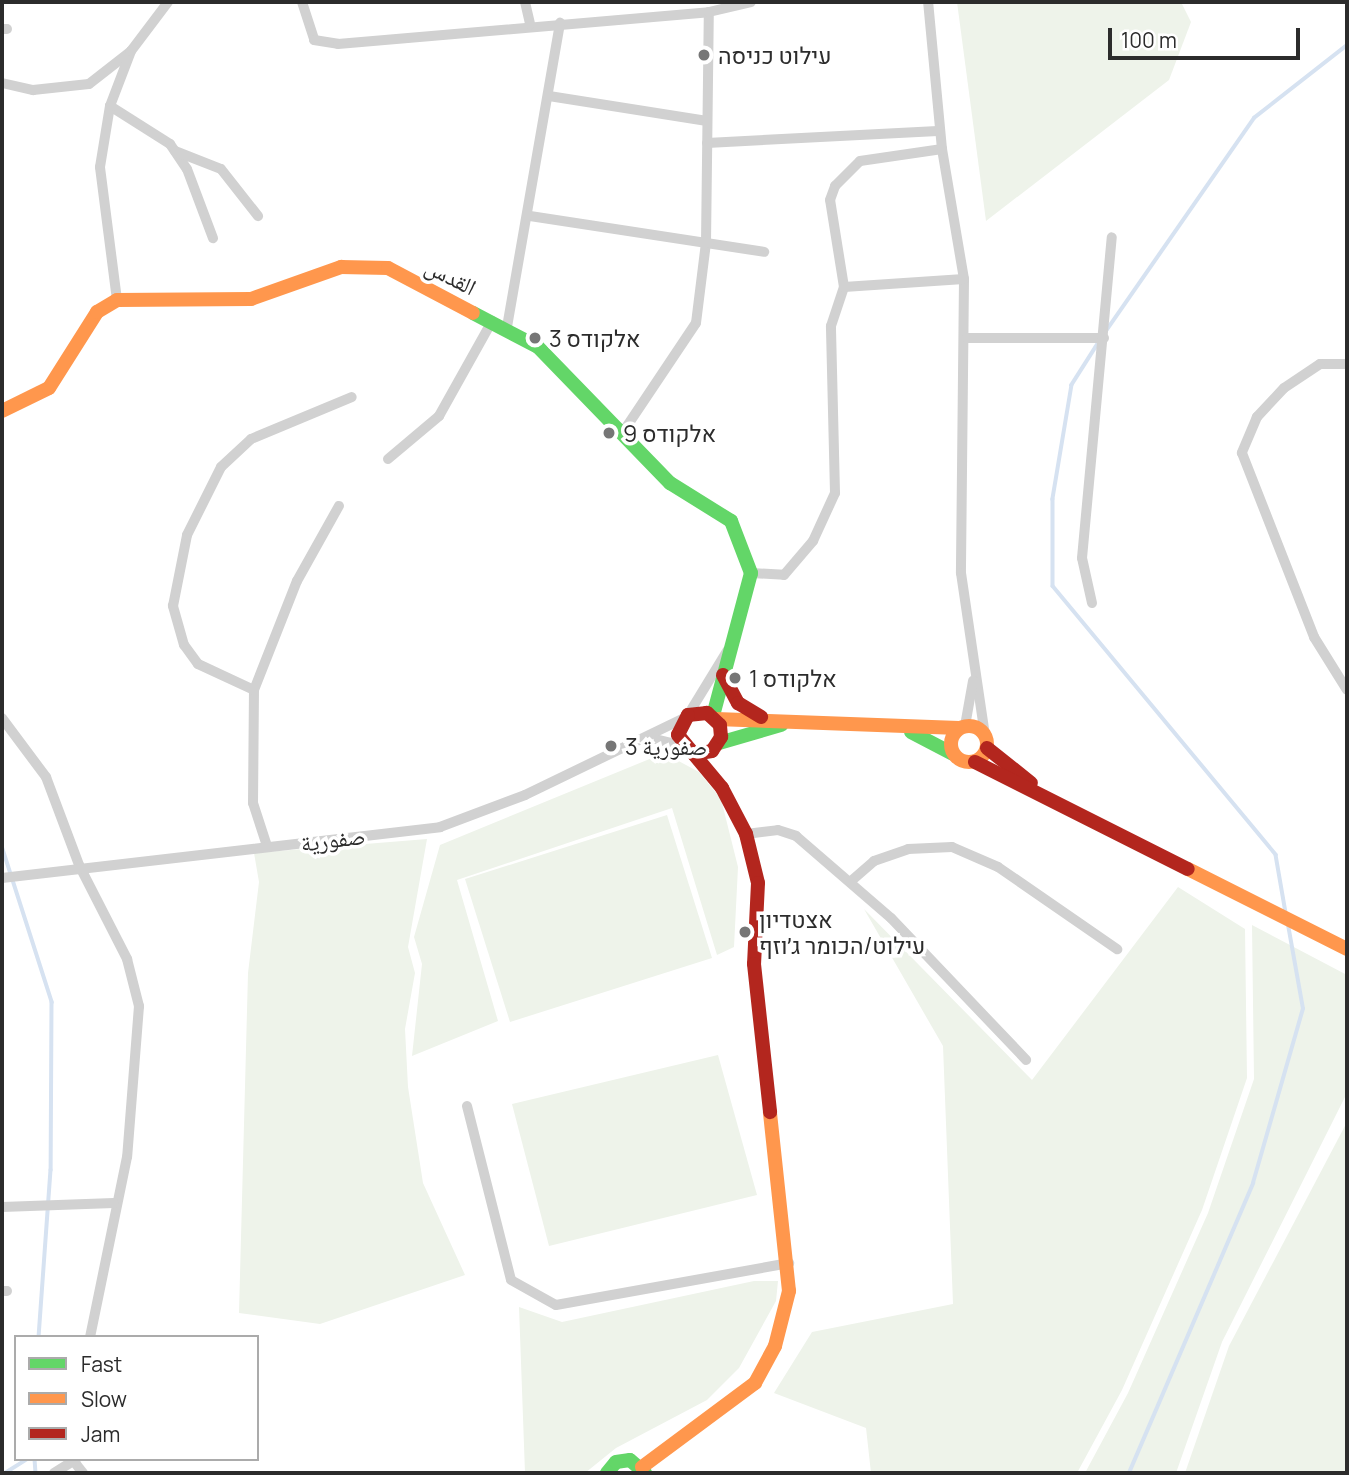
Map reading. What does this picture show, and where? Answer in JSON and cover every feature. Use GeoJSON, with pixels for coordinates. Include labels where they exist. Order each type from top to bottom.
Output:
{"type":"FeatureCollection","features":[{"type":"Feature","properties":{"kind":"street"},"geometry":{"type":"LineString","coordinates":[[2,83],[33,90],[89,85],[131,51],[168,2]]}},
{"type":"Feature","properties":{"kind":"street"},"geometry":{"type":"LineString","coordinates":[[302,2],[314,40],[338,44],[530,24],[709,12],[751,2]]}},
{"type":"Feature","properties":{"kind":"street"},"geometry":{"type":"LineString","coordinates":[[525,2],[530,24]]}},
{"type":"Feature","properties":{"kind":"street"},"geometry":{"type":"LineString","coordinates":[[928,2],[938,131],[964,279],[967,338],[958,476],[961,573],[986,741],[975,762]]}},
{"type":"Feature","properties":{"kind":"street"},"geometry":{"type":"LineString","coordinates":[[623,432],[696,323],[706,243],[709,12]]}},
{"type":"Feature","properties":{"kind":"street"},"geometry":{"type":"LineString","coordinates":[[507,327],[530,216],[561,23]]}},
{"type":"Feature","properties":{"kind":"street"},"geometry":{"type":"LineString","coordinates":[[2,411],[49,388],[97,312],[117,300],[100,167],[110,106],[131,51]]}},
{"type":"Feature","properties":{"kind":"street"},"geometry":{"type":"LineString","coordinates":[[549,96],[707,121]]}},
{"type":"Feature","properties":{"kind":"street"},"geometry":{"type":"LineString","coordinates":[[110,106],[142,120],[175,150],[221,169],[258,216]]}},
{"type":"Feature","properties":{"kind":"street"},"geometry":{"type":"LineString","coordinates":[[707,143],[938,131]]}},
{"type":"Feature","properties":{"kind":"street"},"geometry":{"type":"LineString","coordinates":[[722,788],[715,717],[723,675],[751,573],[784,575],[813,541],[835,493],[831,326],[844,287],[830,200],[835,186],[860,161],[942,149]]}},
{"type":"Feature","properties":{"kind":"street"},"geometry":{"type":"LineString","coordinates":[[175,150],[213,238]]}},
{"type":"Feature","properties":{"kind":"street"},"geometry":{"type":"LineString","coordinates":[[530,216],[764,252]]}},
{"type":"Feature","properties":{"kind":"street"},"geometry":{"type":"LineString","coordinates":[[1092,603],[1082,558],[1112,237]]}},
{"type":"Feature","properties":{"kind":"street","name":"القدس"},"geometry":{"type":"LineString","coordinates":[[117,300],[251,299],[366,263],[507,327],[569,371],[670,483],[731,521],[751,573]]}},
{"type":"Feature","properties":{"kind":"street"},"geometry":{"type":"LineString","coordinates":[[844,287],[964,279]]}},
{"type":"Feature","properties":{"kind":"street"},"geometry":{"type":"LineString","coordinates":[[388,459],[439,415],[492,321]]}},
{"type":"Feature","properties":{"kind":"street"},"geometry":{"type":"LineString","coordinates":[[967,338],[1104,338]]}},
{"type":"Feature","properties":{"kind":"street"},"geometry":{"type":"LineString","coordinates":[[1347,364],[1320,364],[1284,388],[1257,417],[1242,453],[1314,637],[1347,690]]}},
{"type":"Feature","properties":{"kind":"street"},"geometry":{"type":"LineString","coordinates":[[254,690],[215,675],[184,645],[173,606],[187,535],[221,467],[251,439],[352,397]]}},
{"type":"Feature","properties":{"kind":"street"},"geometry":{"type":"LineString","coordinates":[[267,846],[253,803],[254,690],[297,581],[339,506]]}},
{"type":"Feature","properties":{"kind":"street"},"geometry":{"type":"LineString","coordinates":[[607,1473],[622,1460],[644,1470],[755,1383],[775,1346],[789,1291],[789,1263],[754,964],[758,883],[746,834],[722,788],[688,750],[678,729],[731,646]]}},
{"type":"Feature","properties":{"kind":"street"},"geometry":{"type":"LineString","coordinates":[[953,754],[950,743],[962,727],[975,672]]}},
{"type":"Feature","properties":{"kind":"street"},"geometry":{"type":"LineString","coordinates":[[723,675],[738,704],[765,719]]}},
{"type":"Feature","properties":{"kind":"street"},"geometry":{"type":"LineString","coordinates":[[686,717],[802,720],[906,730],[962,727],[986,741],[1051,799]]}},
{"type":"Feature","properties":{"kind":"street","name":"صفورية"},"geometry":{"type":"LineString","coordinates":[[2,878],[79,864],[440,827],[647,737],[686,717]]}},
{"type":"Feature","properties":{"kind":"street"},"geometry":{"type":"LineString","coordinates":[[2,718],[46,777],[79,864],[108,912],[139,1006],[137,1082],[90,1335]]}},
{"type":"Feature","properties":{"kind":"street"},"geometry":{"type":"LineString","coordinates":[[647,737],[688,750],[717,745],[802,720]]}},
{"type":"Feature","properties":{"kind":"street"},"geometry":{"type":"LineString","coordinates":[[906,730],[1051,799],[1347,949]]}},
{"type":"Feature","properties":{"kind":"street"},"geometry":{"type":"LineString","coordinates":[[746,834],[778,830],[796,836],[850,881],[1026,1060]]}},
{"type":"Feature","properties":{"kind":"street"},"geometry":{"type":"LineString","coordinates":[[850,881],[874,861],[908,849],[952,847],[998,867],[1117,949]]}},
{"type":"Feature","properties":{"kind":"street"},"geometry":{"type":"LineString","coordinates":[[467,1106],[511,1280],[556,1305],[789,1263]]}},
{"type":"Feature","properties":{"kind":"street"},"geometry":{"type":"LineString","coordinates":[[2,1207],[114,1203]]}},
{"type":"Feature","properties":{"kind":"street"},"geometry":{"type":"LineString","coordinates":[[54,1473],[72,1461]]}},
{"type":"Feature","properties":{"kind":"shaded area"},"geometry":{"type":"Polygon","coordinates":[[[957,2],[1181,2],[1191,22],[1169,80],[986,221],[957,2]]]}},
{"type":"Feature","properties":{"kind":"shaded area"},"geometry":{"type":"Polygon","coordinates":[[[652,758],[673,758],[699,772],[721,799],[738,867],[734,947],[717,955],[672,808],[457,880],[498,1021],[412,1056],[422,964],[414,937],[440,845],[652,758]]]}},
{"type":"Feature","properties":{"kind":"shaded area"},"geometry":{"type":"Polygon","coordinates":[[[667,815],[712,958],[510,1022],[465,879],[667,815]]]}},
{"type":"Feature","properties":{"kind":"shaded area"},"geometry":{"type":"Polygon","coordinates":[[[427,839],[408,947],[415,973],[405,1029],[408,1087],[423,1183],[465,1275],[320,1324],[239,1313],[248,973],[259,882],[254,853],[427,839]]]}},
{"type":"Feature","properties":{"kind":"shaded area"},"geometry":{"type":"Polygon","coordinates":[[[1178,887],[1245,929],[1247,1078],[1202,1210],[1122,1390],[1077,1473],[871,1473],[866,1428],[774,1393],[812,1332],[953,1304],[943,1046],[864,909],[1032,1080],[1178,887]]]}},
{"type":"Feature","properties":{"kind":"shaded area"},"geometry":{"type":"Polygon","coordinates":[[[1252,925],[1347,975],[1347,1093],[1222,1342],[1176,1473],[1085,1473],[1128,1393],[1208,1213],[1254,1079],[1252,925]]]}},
{"type":"Feature","properties":{"kind":"shaded area"},"geometry":{"type":"Polygon","coordinates":[[[718,1055],[757,1195],[549,1246],[512,1104],[718,1055]]]}},
{"type":"Feature","properties":{"kind":"shaded area"},"geometry":{"type":"Polygon","coordinates":[[[1347,1122],[1347,1473],[1185,1473],[1229,1346],[1347,1122]]]}},
{"type":"Feature","properties":{"kind":"shaded area"},"geometry":{"type":"Polygon","coordinates":[[[754,1281],[778,1281],[776,1301],[739,1368],[707,1400],[616,1448],[585,1473],[525,1473],[519,1307],[562,1322],[754,1281]]]}},
{"type":"Feature","properties":{"kind":"waterway"},"geometry":{"type":"LineString","coordinates":[[1106,331],[1254,118],[1347,45]]}},
{"type":"Feature","properties":{"kind":"waterway"},"geometry":{"type":"LineString","coordinates":[[1098,344],[1072,385],[1053,499],[1053,586],[1276,855],[1286,913]]}},
{"type":"Feature","properties":{"kind":"waterway"},"geometry":{"type":"LineString","coordinates":[[2,846],[52,1002],[51,1170],[39,1335]]}},
{"type":"Feature","properties":{"kind":"waterway"},"geometry":{"type":"LineString","coordinates":[[1129,1473],[1253,1183],[1303,1009],[1288,925]]}},
{"type":"Feature","properties":{"kind":"waterway"},"geometry":{"type":"LineString","coordinates":[[5,1473],[24,1461]]}},
{"type":"Feature","properties":{"kind":"waterway"},"geometry":{"type":"LineString","coordinates":[[35,1461],[36,1473]]}},
{"type":"Feature","properties":{"kind":"traffic: fast"},"geometry":{"type":"LineString","coordinates":[[473,313],[538,347],[670,483],[731,521],[751,573],[713,716]]}},
{"type":"Feature","properties":{"kind":"traffic: fast"},"geometry":{"type":"LineString","coordinates":[[719,743],[781,725]]}},
{"type":"Feature","properties":{"kind":"traffic: fast"},"geometry":{"type":"LineString","coordinates":[[911,732],[953,754]]}},
{"type":"Feature","properties":{"kind":"traffic: fast"},"geometry":{"type":"LineString","coordinates":[[607,1473],[616,1462],[630,1460],[645,1473]]}},
{"type":"Feature","properties":{"kind":"traffic: slow"},"geometry":{"type":"LineString","coordinates":[[2,411],[49,388],[97,312],[117,300],[251,299],[341,267],[388,268],[473,313]]}},
{"type":"Feature","properties":{"kind":"traffic: slow"},"geometry":{"type":"LineString","coordinates":[[716,719],[959,728]]}},
{"type":"Feature","properties":{"kind":"traffic: slow"},"geometry":{"type":"LineString","coordinates":[[969,726],[982,731],[987,744],[982,757],[969,762],[956,757],[951,744],[956,731],[969,726]]}},
{"type":"Feature","properties":{"kind":"traffic: slow"},"geometry":{"type":"LineString","coordinates":[[1188,869],[1347,949]]}},
{"type":"Feature","properties":{"kind":"traffic: slow"},"geometry":{"type":"LineString","coordinates":[[642,1467],[755,1383],[775,1346],[789,1291],[770,1112]]}},
{"type":"Feature","properties":{"kind":"traffic: jam"},"geometry":{"type":"LineString","coordinates":[[723,675],[738,703],[761,717]]}},
{"type":"Feature","properties":{"kind":"traffic: jam"},"geometry":{"type":"LineString","coordinates":[[694,754],[712,751],[721,737],[720,725],[707,713],[688,715],[678,735],[722,788],[746,834],[758,883],[754,964],[770,1112]]}},
{"type":"Feature","properties":{"kind":"traffic: jam"},"geometry":{"type":"LineString","coordinates":[[987,748],[1031,783]]}},
{"type":"Feature","properties":{"kind":"traffic: jam"},"geometry":{"type":"LineString","coordinates":[[975,762],[1188,869]]}},
{"type":"Feature","properties":{"kind":"place","name":"עילוט כניסה"},"geometry":{"type":"Point","coordinates":[704,55]}},
{"type":"Feature","properties":{"kind":"place","name":"אלקודס 3"},"geometry":{"type":"Point","coordinates":[535,338]}},
{"type":"Feature","properties":{"kind":"place","name":"אלקודס 9"},"geometry":{"type":"Point","coordinates":[609,433]}},
{"type":"Feature","properties":{"kind":"place","name":"אלקודס 1"},"geometry":{"type":"Point","coordinates":[735,678]}},
{"type":"Feature","properties":{"kind":"place","name":"صفورية 3"},"geometry":{"type":"Point","coordinates":[611,746]}},
{"type":"Feature","properties":{"kind":"place","name":"אצטדיון עילוט/הכומר ג׳וזף"},"geometry":{"type":"Point","coordinates":[745,932]}}]}
